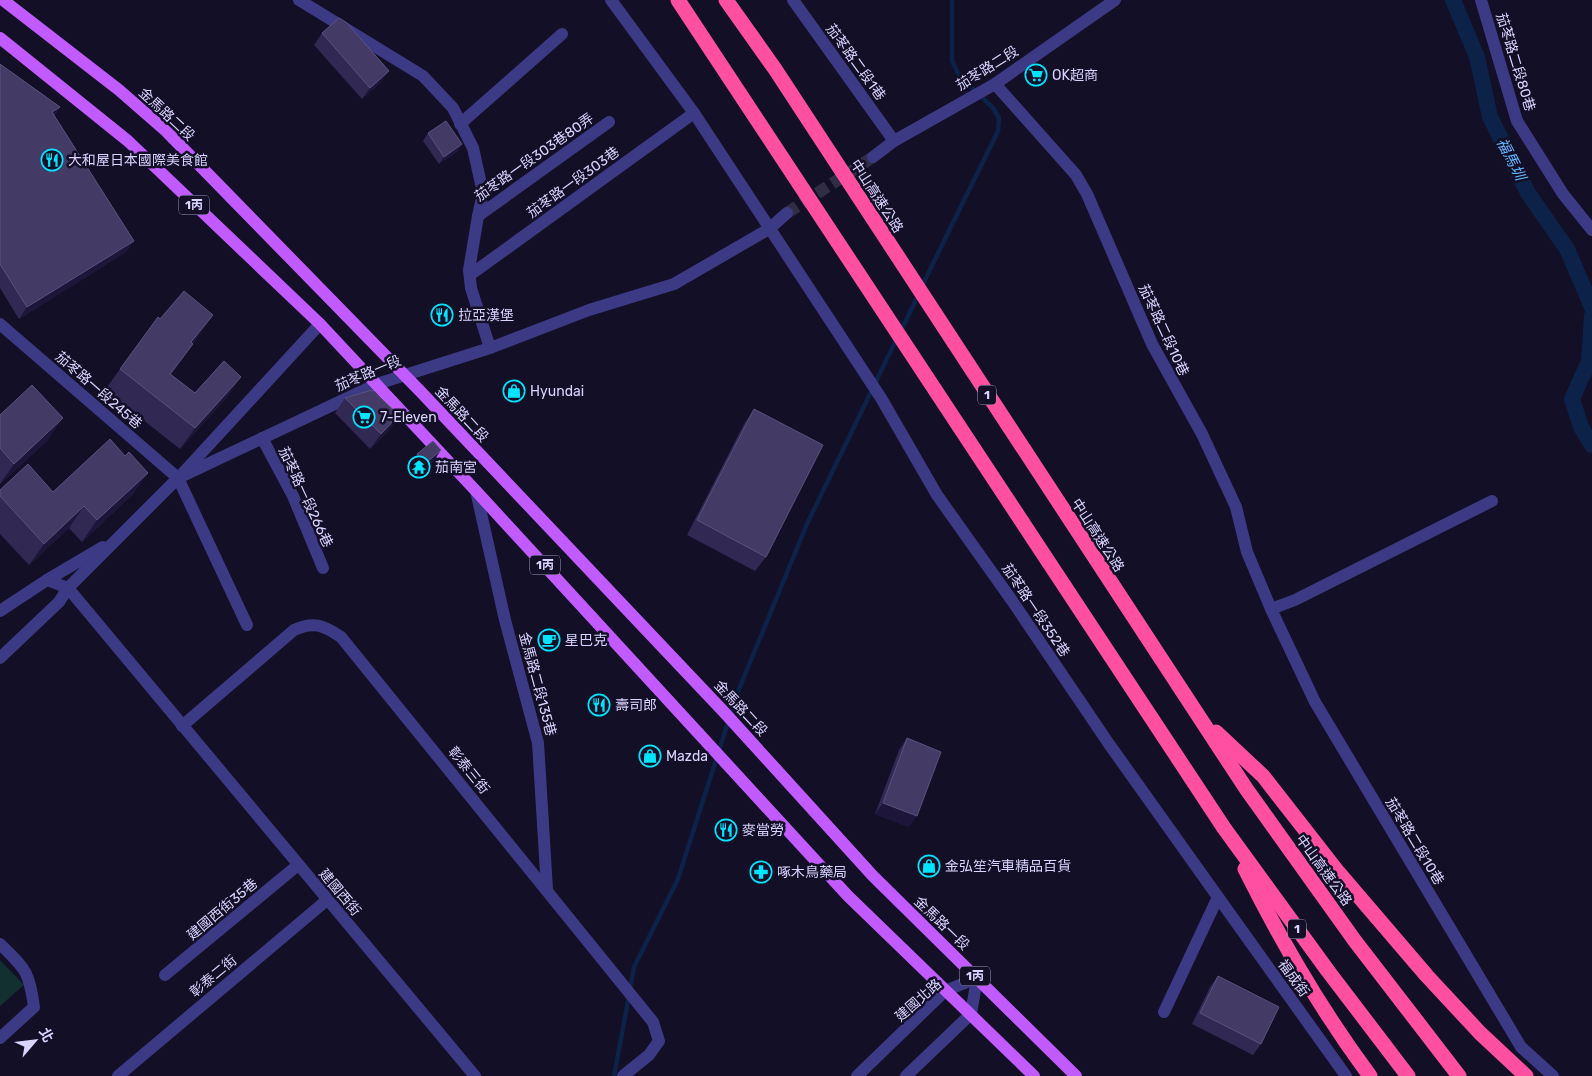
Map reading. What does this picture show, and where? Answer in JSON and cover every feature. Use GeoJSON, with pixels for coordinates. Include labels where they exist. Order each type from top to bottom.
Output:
{"type":"FeatureCollection","features":[{"type":"Feature","properties":{"kind":"highway","name":"1"},"geometry":{"type":"LineString","coordinates":[[678,0],[1190,778],[1328,972],[1408,1076]]}},
{"type":"Feature","properties":{"kind":"highway","name":"中山高速公路"},"geometry":{"type":"LineString","coordinates":[[726,0],[775,69],[1247,790],[1355,941],[1459,1076]]}},
{"type":"Feature","properties":{"kind":"highway"},"geometry":{"type":"LineString","coordinates":[[1197,714],[1263,776],[1338,872],[1427,976],[1511,1063],[1526,1076]]}},
{"type":"Feature","properties":{"kind":"highway"},"geometry":{"type":"LineString","coordinates":[[1224,828],[1284,947],[1342,1038],[1370,1076]]}},
{"type":"Feature","properties":{"kind":"main road","name":"金馬路二段"},"geometry":{"type":"LineString","coordinates":[[3,0],[119,90],[166,131],[404,374],[724,712],[873,876]]}},
{"type":"Feature","properties":{"kind":"main road","name":"1丙"},"geometry":{"type":"LineString","coordinates":[[0,38],[128,141],[320,324],[848,896],[1034,1076]]}},
{"type":"Feature","properties":{"kind":"main road","name":"金馬路一段"},"geometry":{"type":"LineString","coordinates":[[873,876],[1076,1076]]}},
{"type":"Feature","properties":{"kind":"street"},"geometry":{"type":"LineString","coordinates":[[299,0],[423,76],[453,108],[473,148],[483,194],[470,276],[471,288],[490,348]]}},
{"type":"Feature","properties":{"kind":"street","name":"茄苳路一段352巷"},"geometry":{"type":"LineString","coordinates":[[611,0],[694,113],[881,398],[937,495],[1013,602],[1109,744],[1218,897]]}},
{"type":"Feature","properties":{"kind":"street","name":"茄苳路二段1巷"},"geometry":{"type":"LineString","coordinates":[[792,0],[894,141]]}},
{"type":"Feature","properties":{"kind":"street","name":"茄苳路二段80巷"},"geometry":{"type":"LineString","coordinates":[[1481,0],[1517,121],[1563,194],[1592,230]]}},
{"type":"Feature","properties":{"kind":"street","name":"茄苳路二段"},"geometry":{"type":"LineString","coordinates":[[873,157],[894,141],[989,87],[1107,2]]}},
{"type":"Feature","properties":{"kind":"street"},"geometry":{"type":"LineString","coordinates":[[460,124],[562,34]]}},
{"type":"Feature","properties":{"kind":"street","name":"茄苳路二段10巷"},"geometry":{"type":"LineString","coordinates":[[989,87],[1076,175],[1087,194],[1152,344],[1202,434],[1236,507],[1247,552],[1271,609],[1315,702],[1521,1046],[1553,1076]]}},
{"type":"Feature","properties":{"kind":"street","name":"茄苳路一段303巷"},"geometry":{"type":"LineString","coordinates":[[470,276],[694,113]]}},
{"type":"Feature","properties":{"kind":"street","name":"茄苳路一段303巷80弄"},"geometry":{"type":"LineString","coordinates":[[478,216],[609,122]]}},
{"type":"Feature","properties":{"kind":"street","name":"茄苳路一段"},"geometry":{"type":"LineString","coordinates":[[0,658],[58,602],[68,588],[178,478],[377,384],[490,348],[589,310],[674,284],[769,229],[787,213]]}},
{"type":"Feature","properties":{"kind":"street","name":"茄苳路一段245巷"},"geometry":{"type":"LineString","coordinates":[[0,324],[178,478]]}},
{"type":"Feature","properties":{"kind":"street"},"geometry":{"type":"LineString","coordinates":[[247,625],[178,478],[320,324]]}},
{"type":"Feature","properties":{"kind":"street","name":"茄苳路一段266巷"},"geometry":{"type":"LineString","coordinates":[[262,438],[293,496],[323,568]]}},
{"type":"Feature","properties":{"kind":"street","name":"金馬路二段135巷"},"geometry":{"type":"LineString","coordinates":[[476,491],[505,620],[538,743],[547,889]]}},
{"type":"Feature","properties":{"kind":"street"},"geometry":{"type":"LineString","coordinates":[[1271,609],[1295,600],[1492,501]]}},
{"type":"Feature","properties":{"kind":"street"},"geometry":{"type":"LineString","coordinates":[[0,611],[47,580],[122,536]]}},
{"type":"Feature","properties":{"kind":"street"},"geometry":{"type":"LineString","coordinates":[[47,580],[68,588]]}},
{"type":"Feature","properties":{"kind":"street","name":"建國西街"},"geometry":{"type":"LineString","coordinates":[[68,588],[326,900],[475,1076]]}},
{"type":"Feature","properties":{"kind":"street","name":"彰泰三街"},"geometry":{"type":"LineString","coordinates":[[182,726],[294,630],[308,624],[327,627],[341,637],[653,1022],[658,1041],[649,1056],[623,1076]]}},
{"type":"Feature","properties":{"kind":"street","name":"建國西街35巷"},"geometry":{"type":"LineString","coordinates":[[165,975],[298,865]]}},
{"type":"Feature","properties":{"kind":"street"},"geometry":{"type":"LineString","coordinates":[[1164,1012],[1218,897]]}},
{"type":"Feature","properties":{"kind":"street","name":"福成街"},"geometry":{"type":"LineString","coordinates":[[1218,897],[1346,1076]]}},
{"type":"Feature","properties":{"kind":"street","name":"彰泰二街"},"geometry":{"type":"LineString","coordinates":[[118,1076],[326,900]]}},
{"type":"Feature","properties":{"kind":"street"},"geometry":{"type":"LineString","coordinates":[[0,944],[23,967],[30,980],[34,1007],[0,1038]]}},
{"type":"Feature","properties":{"kind":"street"},"geometry":{"type":"LineString","coordinates":[[906,1076],[971,1014],[977,978]]}},
{"type":"Feature","properties":{"kind":"street","name":"建國北路"},"geometry":{"type":"LineString","coordinates":[[857,1076],[946,992],[977,978]]}},
{"type":"Feature","properties":{"kind":"green space"},"geometry":{"type":"Polygon","coordinates":[[[0,960],[24,985],[0,1006],[0,960]]]}},
{"type":"Feature","properties":{"kind":"building"},"geometry":{"type":"Polygon","coordinates":[[[339,18],[347,23],[389,71],[370,88],[322,33],[339,18]]]}},
{"type":"Feature","properties":{"kind":"building"},"geometry":{"type":"Polygon","coordinates":[[[0,64],[60,107],[52,112],[134,241],[27,307],[0,264],[0,64]]]}},
{"type":"Feature","properties":{"kind":"building"},"geometry":{"type":"Polygon","coordinates":[[[446,121],[462,144],[444,157],[428,133],[446,121]]]}},
{"type":"Feature","properties":{"kind":"building"},"geometry":{"type":"Polygon","coordinates":[[[184,291],[213,315],[191,342],[193,344],[170,374],[195,393],[224,361],[241,377],[195,428],[120,369],[158,317],[160,319],[184,291]]]}},
{"type":"Feature","properties":{"kind":"building"},"geometry":{"type":"Polygon","coordinates":[[[32,385],[63,418],[14,464],[0,448],[0,415],[32,385]]]}},
{"type":"Feature","properties":{"kind":"building"},"geometry":{"type":"Polygon","coordinates":[[[372,390],[399,415],[381,434],[345,398],[372,390]]]}},
{"type":"Feature","properties":{"kind":"building"},"geometry":{"type":"Polygon","coordinates":[[[754,409],[823,445],[766,557],[697,520],[754,409]]]}},
{"type":"Feature","properties":{"kind":"building"},"geometry":{"type":"Polygon","coordinates":[[[110,439],[125,456],[129,452],[148,473],[97,520],[84,506],[44,544],[0,496],[0,490],[28,464],[53,492],[110,439]]]}},
{"type":"Feature","properties":{"kind":"building"},"geometry":{"type":"Polygon","coordinates":[[[433,441],[441,450],[425,464],[417,454],[433,441]]]}},
{"type":"Feature","properties":{"kind":"building"},"geometry":{"type":"Polygon","coordinates":[[[907,738],[941,752],[917,816],[883,803],[907,738]]]}},
{"type":"Feature","properties":{"kind":"building"},"geometry":{"type":"Polygon","coordinates":[[[1218,976],[1279,1007],[1261,1044],[1200,1013],[1218,976]]]}},
{"type":"Feature","properties":{"kind":"waterway"},"geometry":{"type":"LineString","coordinates":[[922,286],[998,131],[999,118],[993,108],[959,75],[952,61],[952,0]]}},
{"type":"Feature","properties":{"kind":"waterway","name":"福馬圳"},"geometry":{"type":"LineString","coordinates":[[1453,0],[1477,57],[1490,117],[1528,193],[1567,249],[1592,307]]}},
{"type":"Feature","properties":{"kind":"waterway"},"geometry":{"type":"LineString","coordinates":[[901,331],[919,293]]}},
{"type":"Feature","properties":{"kind":"waterway","name":"福馬圳"},"geometry":{"type":"LineString","coordinates":[[1592,315],[1589,361],[1572,399],[1581,427],[1592,445]]}},
{"type":"Feature","properties":{"kind":"waterway"},"geometry":{"type":"LineString","coordinates":[[630,989],[634,967],[678,879],[737,694],[807,524],[897,338]]}},
{"type":"Feature","properties":{"kind":"waterway"},"geometry":{"type":"LineString","coordinates":[[614,1076],[629,996]]}},
{"type":"Feature","properties":{"kind":"tunnel"},"geometry":{"type":"LineString","coordinates":[[787,213],[873,157]]}},
{"type":"Feature","properties":{"kind":"place","name":"OK超商"},"geometry":{"type":"Point","coordinates":[1036,75]}},
{"type":"Feature","properties":{"kind":"place","name":"大和屋日本國際美食館"},"geometry":{"type":"Point","coordinates":[52,160]}},
{"type":"Feature","properties":{"kind":"place","name":"拉亞漢堡"},"geometry":{"type":"Point","coordinates":[442,315]}},
{"type":"Feature","properties":{"kind":"place","name":"Hyundai"},"geometry":{"type":"Point","coordinates":[514,391]}},
{"type":"Feature","properties":{"kind":"place","name":"7-Eleven"},"geometry":{"type":"Point","coordinates":[364,417]}},
{"type":"Feature","properties":{"kind":"place","name":"茄南宮"},"geometry":{"type":"Point","coordinates":[419,467]}},
{"type":"Feature","properties":{"kind":"place","name":"星巴克"},"geometry":{"type":"Point","coordinates":[549,640]}},
{"type":"Feature","properties":{"kind":"place","name":"壽司郎"},"geometry":{"type":"Point","coordinates":[599,705]}},
{"type":"Feature","properties":{"kind":"place","name":"Mazda"},"geometry":{"type":"Point","coordinates":[650,756]}},
{"type":"Feature","properties":{"kind":"place","name":"麥當勞"},"geometry":{"type":"Point","coordinates":[726,830]}},
{"type":"Feature","properties":{"kind":"place","name":"金弘笙汽車精品百貨"},"geometry":{"type":"Point","coordinates":[929,866]}},
{"type":"Feature","properties":{"kind":"place","name":"啄木鳥藥局"},"geometry":{"type":"Point","coordinates":[761,872]}}]}
